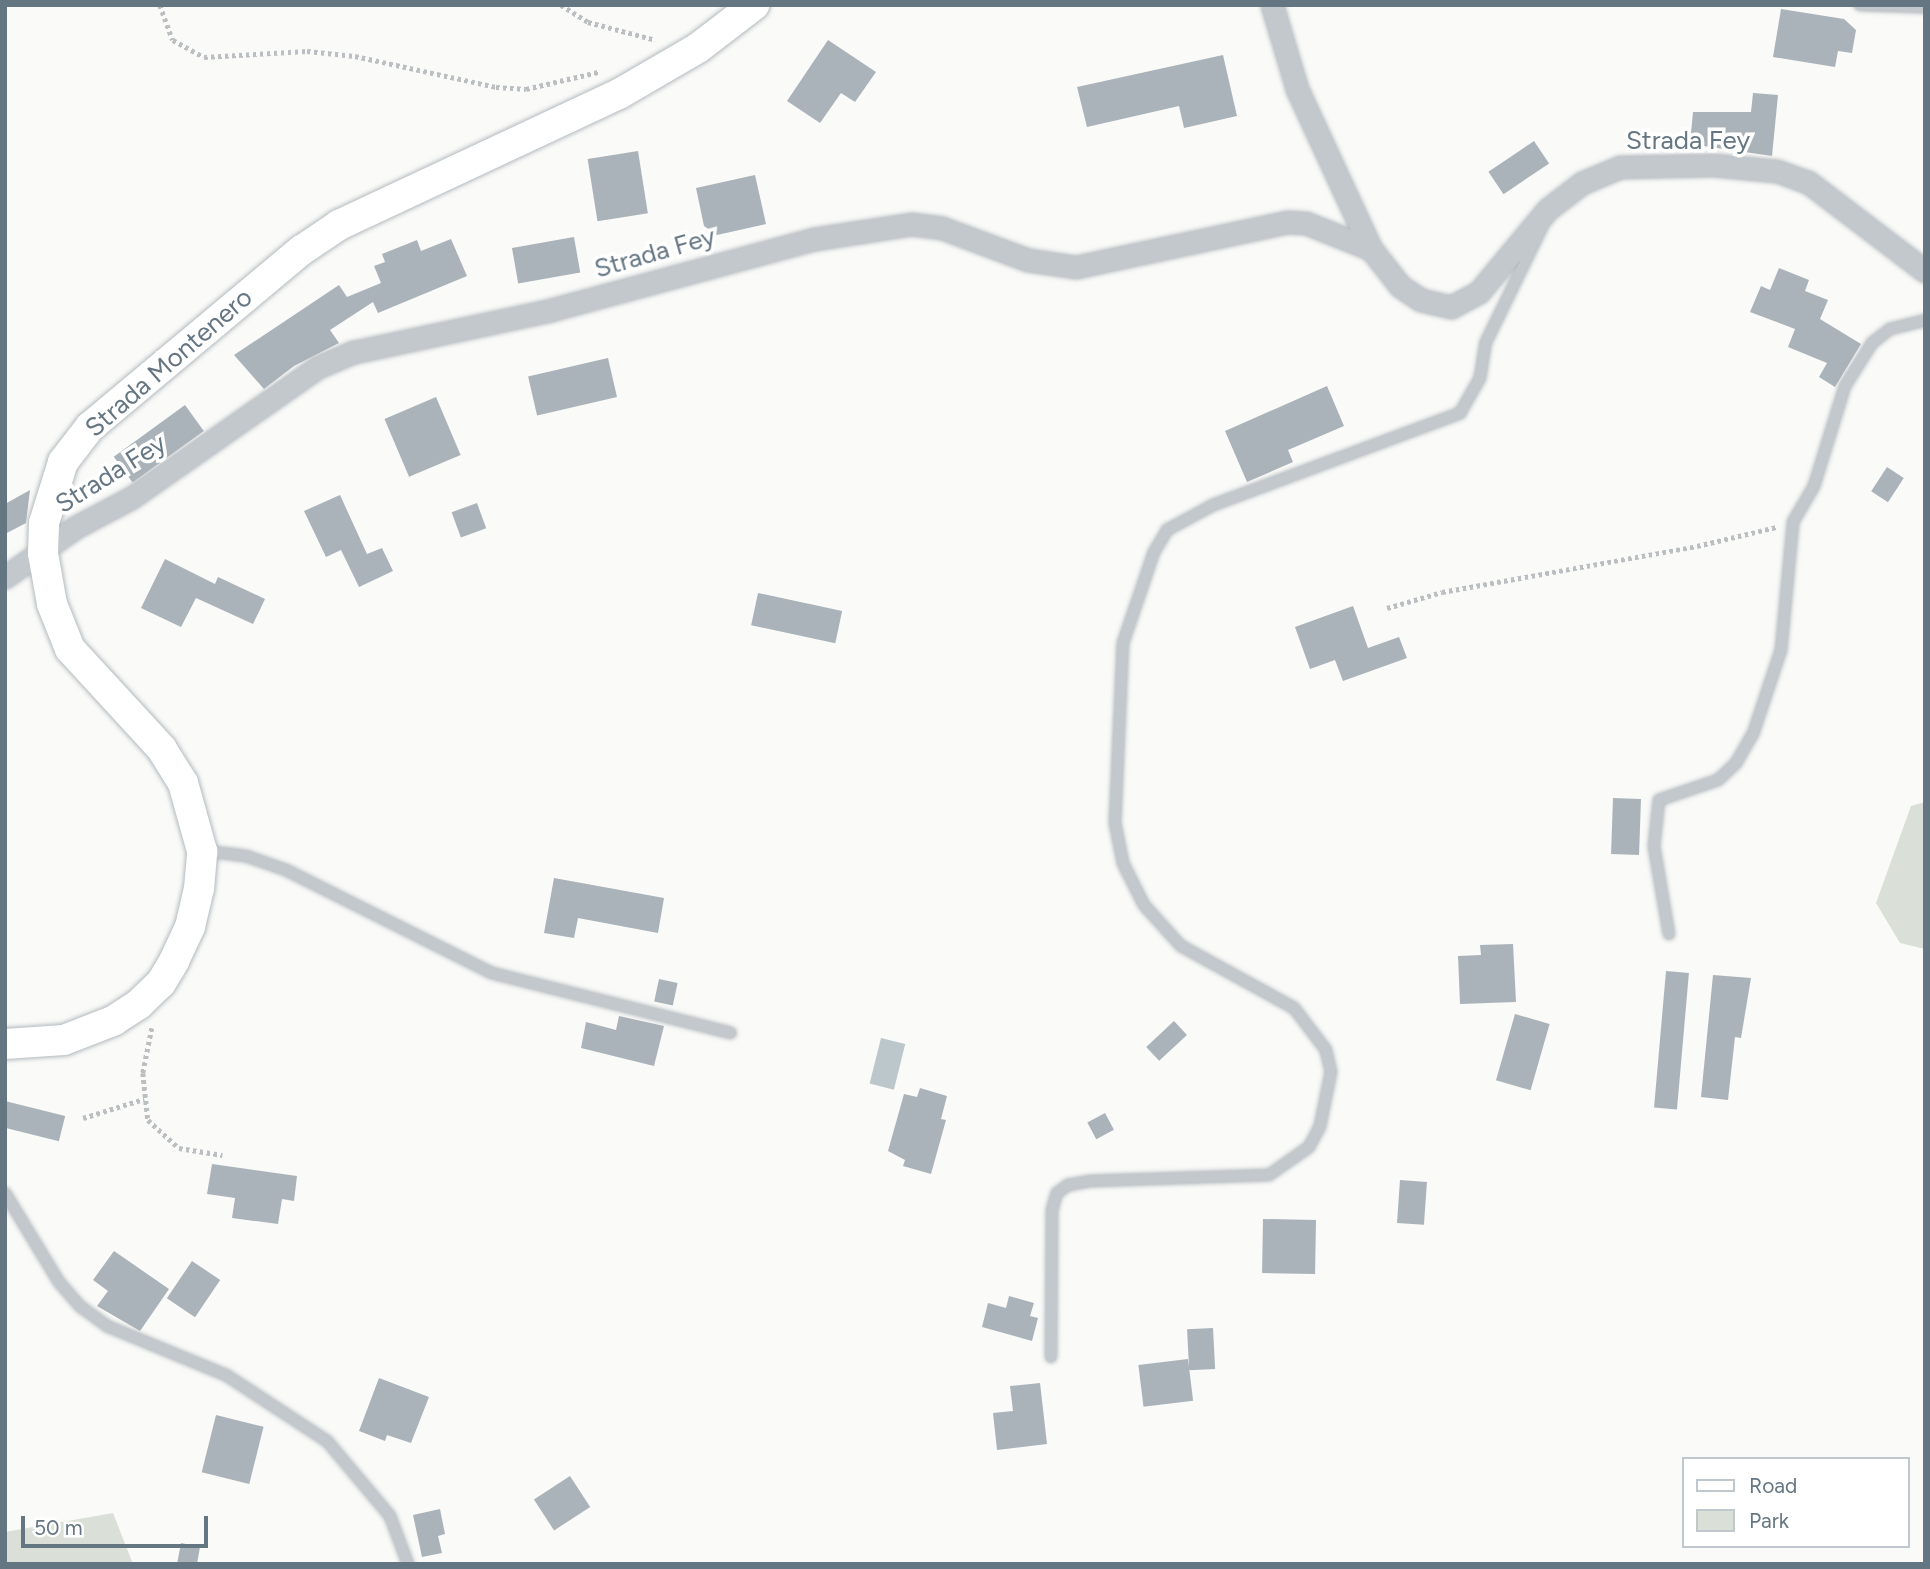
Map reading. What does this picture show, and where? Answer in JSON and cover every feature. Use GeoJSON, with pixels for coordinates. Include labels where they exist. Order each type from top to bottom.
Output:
{"type":"FeatureCollection","features":[{"type":"Feature","properties":{"kind":"main road","name":"Strada Montenero"},"geometry":{"type":"LineString","coordinates":[[5,1044],[30,1046],[90,1032],[139,1004],[161,983],[190,927],[202,851],[194,810],[162,749],[70,649],[52,604],[43,554],[50,492],[63,462],[90,427],[302,250],[392,197],[619,94],[698,48],[754,5]]}},
{"type":"Feature","properties":{"kind":"street","name":"Strada Fey"},"geometry":{"type":"LineString","coordinates":[[1272,5],[1297,89],[1371,249],[1400,286],[1421,300],[1451,307],[1479,292],[1548,209],[1582,183],[1620,167],[1714,164],[1777,171],[1808,182],[1925,271]]}},
{"type":"Feature","properties":{"kind":"street","name":"Strada Fey"},"geometry":{"type":"LineString","coordinates":[[5,577],[318,368],[354,352],[600,298],[814,239],[911,224],[942,228],[1028,260],[1076,267],[1287,222],[1306,223],[1371,249]]}},
{"type":"Feature","properties":{"kind":"lane"},"geometry":{"type":"LineString","coordinates":[[1860,5],[1925,7]]}},
{"type":"Feature","properties":{"kind":"lane"},"geometry":{"type":"LineString","coordinates":[[1051,1357],[1052,1210],[1057,1193],[1068,1185],[1090,1181],[1269,1175],[1309,1147],[1320,1126],[1331,1072],[1326,1050],[1294,1008],[1181,946],[1144,905],[1123,863],[1115,823],[1124,643],[1154,552],[1167,530],[1213,505],[1460,413],[1480,378],[1486,342],[1533,252],[1548,209]]}},
{"type":"Feature","properties":{"kind":"lane"},"geometry":{"type":"LineString","coordinates":[[1669,934],[1654,846],[1654,812],[1666,794],[1718,780],[1736,764],[1754,734],[1781,650],[1793,522],[1814,486],[1845,387],[1872,343],[1890,329],[1925,320]]}},
{"type":"Feature","properties":{"kind":"lane"},"geometry":{"type":"LineString","coordinates":[[202,851],[246,856],[286,870],[515,981],[731,1033]]}},
{"type":"Feature","properties":{"kind":"lane"},"geometry":{"type":"LineString","coordinates":[[5,1193],[59,1282],[81,1307],[107,1326],[226,1375],[327,1441],[390,1516],[408,1564]]}},
{"type":"Feature","properties":{"kind":"path"},"geometry":{"type":"LineString","coordinates":[[160,5],[173,40],[204,57],[307,51],[355,56],[496,87],[526,89],[604,70]]}},
{"type":"Feature","properties":{"kind":"path"},"geometry":{"type":"LineString","coordinates":[[561,5],[587,22],[622,34],[698,48]]}},
{"type":"Feature","properties":{"kind":"path"},"geometry":{"type":"LineString","coordinates":[[1387,608],[1441,592],[1697,546],[1793,522]]}},
{"type":"Feature","properties":{"kind":"path"},"geometry":{"type":"LineString","coordinates":[[161,983],[143,1073],[148,1120],[163,1138],[179,1148],[222,1155]]}},
{"type":"Feature","properties":{"kind":"path"},"geometry":{"type":"LineString","coordinates":[[83,1118],[144,1099]]}},
{"type":"Feature","properties":{"kind":"green space"},"geometry":{"type":"Polygon","coordinates":[[[1925,802],[1925,949],[1900,943],[1876,903],[1911,806],[1925,802]]]}},
{"type":"Feature","properties":{"kind":"green space"},"geometry":{"type":"Polygon","coordinates":[[[113,1513],[133,1564],[5,1564],[5,1532],[113,1513]]]}},
{"type":"Feature","properties":{"kind":"shaded area"},"geometry":{"type":"Polygon","coordinates":[[[881,1038],[905,1044],[894,1090],[870,1084],[881,1038]]]}},
{"type":"Feature","properties":{"kind":"building"},"geometry":{"type":"Polygon","coordinates":[[[1781,9],[1844,19],[1856,30],[1852,53],[1838,51],[1835,67],[1773,57],[1781,9]]]}},
{"type":"Feature","properties":{"kind":"building"},"geometry":{"type":"Polygon","coordinates":[[[828,40],[876,72],[855,102],[841,93],[820,123],[787,101],[828,40]]]}},
{"type":"Feature","properties":{"kind":"building"},"geometry":{"type":"Polygon","coordinates":[[[1223,55],[1237,116],[1184,128],[1179,106],[1087,127],[1077,87],[1223,55]]]}},
{"type":"Feature","properties":{"kind":"building"},"geometry":{"type":"Polygon","coordinates":[[[1753,93],[1778,95],[1772,156],[1690,144],[1693,112],[1751,112],[1753,93]]]}},
{"type":"Feature","properties":{"kind":"building"},"geometry":{"type":"Polygon","coordinates":[[[1534,141],[1549,163],[1504,194],[1488,172],[1534,141]]]}},
{"type":"Feature","properties":{"kind":"building"},"geometry":{"type":"Polygon","coordinates":[[[638,151],[648,213],[597,221],[588,159],[638,151]]]}},
{"type":"Feature","properties":{"kind":"building"},"geometry":{"type":"Polygon","coordinates":[[[755,175],[766,224],[717,235],[704,226],[696,188],[755,175]]]}},
{"type":"Feature","properties":{"kind":"building"},"geometry":{"type":"Polygon","coordinates":[[[574,237],[580,272],[518,283],[512,248],[574,237]]]}},
{"type":"Feature","properties":{"kind":"building"},"geometry":{"type":"Polygon","coordinates":[[[451,239],[467,276],[378,313],[373,302],[330,330],[339,343],[294,366],[264,389],[234,355],[339,285],[347,297],[381,283],[374,266],[385,262],[382,254],[417,240],[421,251],[451,239]]]}},
{"type":"Feature","properties":{"kind":"building"},"geometry":{"type":"Polygon","coordinates":[[[1779,268],[1809,280],[1805,291],[1828,300],[1820,319],[1861,344],[1835,387],[1819,377],[1827,363],[1788,347],[1795,329],[1750,312],[1761,286],[1770,290],[1779,268]]]}},
{"type":"Feature","properties":{"kind":"building"},"geometry":{"type":"Polygon","coordinates":[[[608,358],[617,397],[537,415],[528,376],[608,358]]]}},
{"type":"Feature","properties":{"kind":"building"},"geometry":{"type":"Polygon","coordinates":[[[1327,386],[1344,426],[1288,450],[1293,462],[1247,482],[1225,431],[1327,386]]]}},
{"type":"Feature","properties":{"kind":"building"},"geometry":{"type":"Polygon","coordinates":[[[436,397],[461,455],[409,477],[384,419],[436,397]]]}},
{"type":"Feature","properties":{"kind":"building"},"geometry":{"type":"Polygon","coordinates":[[[185,405],[204,431],[133,483],[114,457],[185,405]]]}},
{"type":"Feature","properties":{"kind":"building"},"geometry":{"type":"Polygon","coordinates":[[[1887,467],[1904,478],[1888,502],[1871,491],[1887,467]]]}},
{"type":"Feature","properties":{"kind":"building"},"geometry":{"type":"Polygon","coordinates":[[[30,490],[26,523],[5,534],[5,504],[30,490]]]}},
{"type":"Feature","properties":{"kind":"building"},"geometry":{"type":"Polygon","coordinates":[[[340,495],[367,554],[382,548],[393,571],[359,587],[341,550],[326,557],[304,511],[340,495]]]}},
{"type":"Feature","properties":{"kind":"building"},"geometry":{"type":"Polygon","coordinates":[[[477,503],[486,528],[461,538],[452,512],[477,503]]]}},
{"type":"Feature","properties":{"kind":"building"},"geometry":{"type":"Polygon","coordinates":[[[165,559],[215,584],[218,577],[265,599],[253,624],[196,598],[181,627],[141,608],[165,559]]]}},
{"type":"Feature","properties":{"kind":"building"},"geometry":{"type":"Polygon","coordinates":[[[758,593],[842,611],[835,643],[751,625],[758,593]]]}},
{"type":"Feature","properties":{"kind":"building"},"geometry":{"type":"Polygon","coordinates":[[[1353,606],[1368,648],[1399,637],[1407,658],[1343,681],[1335,660],[1310,669],[1295,627],[1353,606]]]}},
{"type":"Feature","properties":{"kind":"building"},"geometry":{"type":"Polygon","coordinates":[[[1613,798],[1641,799],[1639,855],[1611,854],[1613,798]]]}},
{"type":"Feature","properties":{"kind":"building"},"geometry":{"type":"Polygon","coordinates":[[[554,878],[664,898],[658,933],[578,918],[574,938],[544,933],[554,878]]]}},
{"type":"Feature","properties":{"kind":"building"},"geometry":{"type":"Polygon","coordinates":[[[1513,944],[1516,1002],[1460,1004],[1458,956],[1481,955],[1480,945],[1513,944]]]}},
{"type":"Feature","properties":{"kind":"building"},"geometry":{"type":"Polygon","coordinates":[[[1666,971],[1689,973],[1677,1109],[1654,1107],[1666,971]]]}},
{"type":"Feature","properties":{"kind":"building"},"geometry":{"type":"Polygon","coordinates":[[[1713,975],[1751,978],[1741,1038],[1735,1037],[1728,1100],[1701,1097],[1713,975]]]}},
{"type":"Feature","properties":{"kind":"building"},"geometry":{"type":"Polygon","coordinates":[[[659,979],[678,983],[673,1005],[654,1001],[659,979]]]}},
{"type":"Feature","properties":{"kind":"building"},"geometry":{"type":"Polygon","coordinates":[[[1515,1014],[1550,1024],[1531,1090],[1496,1080],[1515,1014]]]}},
{"type":"Feature","properties":{"kind":"building"},"geometry":{"type":"Polygon","coordinates":[[[619,1016],[664,1026],[654,1066],[581,1048],[586,1022],[616,1030],[619,1016]]]}},
{"type":"Feature","properties":{"kind":"building"},"geometry":{"type":"Polygon","coordinates":[[[1174,1021],[1187,1035],[1159,1061],[1146,1047],[1174,1021]]]}},
{"type":"Feature","properties":{"kind":"building"},"geometry":{"type":"Polygon","coordinates":[[[920,1088],[947,1096],[941,1119],[946,1120],[931,1174],[903,1166],[905,1160],[888,1151],[904,1094],[917,1097],[920,1088]]]}},
{"type":"Feature","properties":{"kind":"building"},"geometry":{"type":"Polygon","coordinates":[[[5,1101],[65,1116],[59,1141],[5,1128],[5,1101]]]}},
{"type":"Feature","properties":{"kind":"building"},"geometry":{"type":"Polygon","coordinates":[[[1105,1113],[1114,1130],[1096,1139],[1087,1122],[1105,1113]]]}},
{"type":"Feature","properties":{"kind":"building"},"geometry":{"type":"Polygon","coordinates":[[[212,1164],[297,1176],[294,1201],[282,1199],[278,1224],[232,1218],[235,1198],[207,1194],[212,1164]]]}},
{"type":"Feature","properties":{"kind":"building"},"geometry":{"type":"Polygon","coordinates":[[[1400,1180],[1427,1182],[1424,1225],[1397,1223],[1400,1180]]]}},
{"type":"Feature","properties":{"kind":"building"},"geometry":{"type":"Polygon","coordinates":[[[1263,1219],[1316,1220],[1315,1274],[1262,1273],[1263,1219]]]}},
{"type":"Feature","properties":{"kind":"building"},"geometry":{"type":"Polygon","coordinates":[[[114,1251],[169,1289],[140,1331],[97,1306],[108,1291],[93,1280],[114,1251]]]}},
{"type":"Feature","properties":{"kind":"building"},"geometry":{"type":"Polygon","coordinates":[[[192,1261],[220,1280],[195,1317],[167,1298],[192,1261]]]}},
{"type":"Feature","properties":{"kind":"building"},"geometry":{"type":"Polygon","coordinates":[[[1009,1296],[1034,1303],[1030,1316],[1038,1318],[1032,1341],[982,1327],[988,1303],[1006,1308],[1009,1296]]]}},
{"type":"Feature","properties":{"kind":"building"},"geometry":{"type":"Polygon","coordinates":[[[1213,1328],[1215,1369],[1189,1370],[1187,1329],[1213,1328]]]}},
{"type":"Feature","properties":{"kind":"building"},"geometry":{"type":"Polygon","coordinates":[[[1188,1359],[1193,1401],[1143,1407],[1138,1365],[1188,1359]]]}},
{"type":"Feature","properties":{"kind":"building"},"geometry":{"type":"Polygon","coordinates":[[[379,1378],[429,1397],[411,1443],[387,1435],[385,1441],[359,1431],[379,1378]]]}},
{"type":"Feature","properties":{"kind":"building"},"geometry":{"type":"Polygon","coordinates":[[[1040,1383],[1047,1444],[997,1450],[993,1413],[1013,1411],[1010,1386],[1040,1383]]]}},
{"type":"Feature","properties":{"kind":"building"},"geometry":{"type":"Polygon","coordinates":[[[216,1415],[264,1427],[249,1484],[202,1472],[216,1415]]]}},
{"type":"Feature","properties":{"kind":"building"},"geometry":{"type":"Polygon","coordinates":[[[570,1476],[590,1507],[554,1530],[534,1499],[570,1476]]]}},
{"type":"Feature","properties":{"kind":"building"},"geometry":{"type":"Polygon","coordinates":[[[440,1509],[445,1534],[438,1536],[442,1553],[422,1557],[413,1515],[440,1509]]]}},
{"type":"Feature","properties":{"kind":"building"},"geometry":{"type":"Polygon","coordinates":[[[181,1543],[200,1547],[197,1564],[177,1564],[181,1543]]]}}]}
